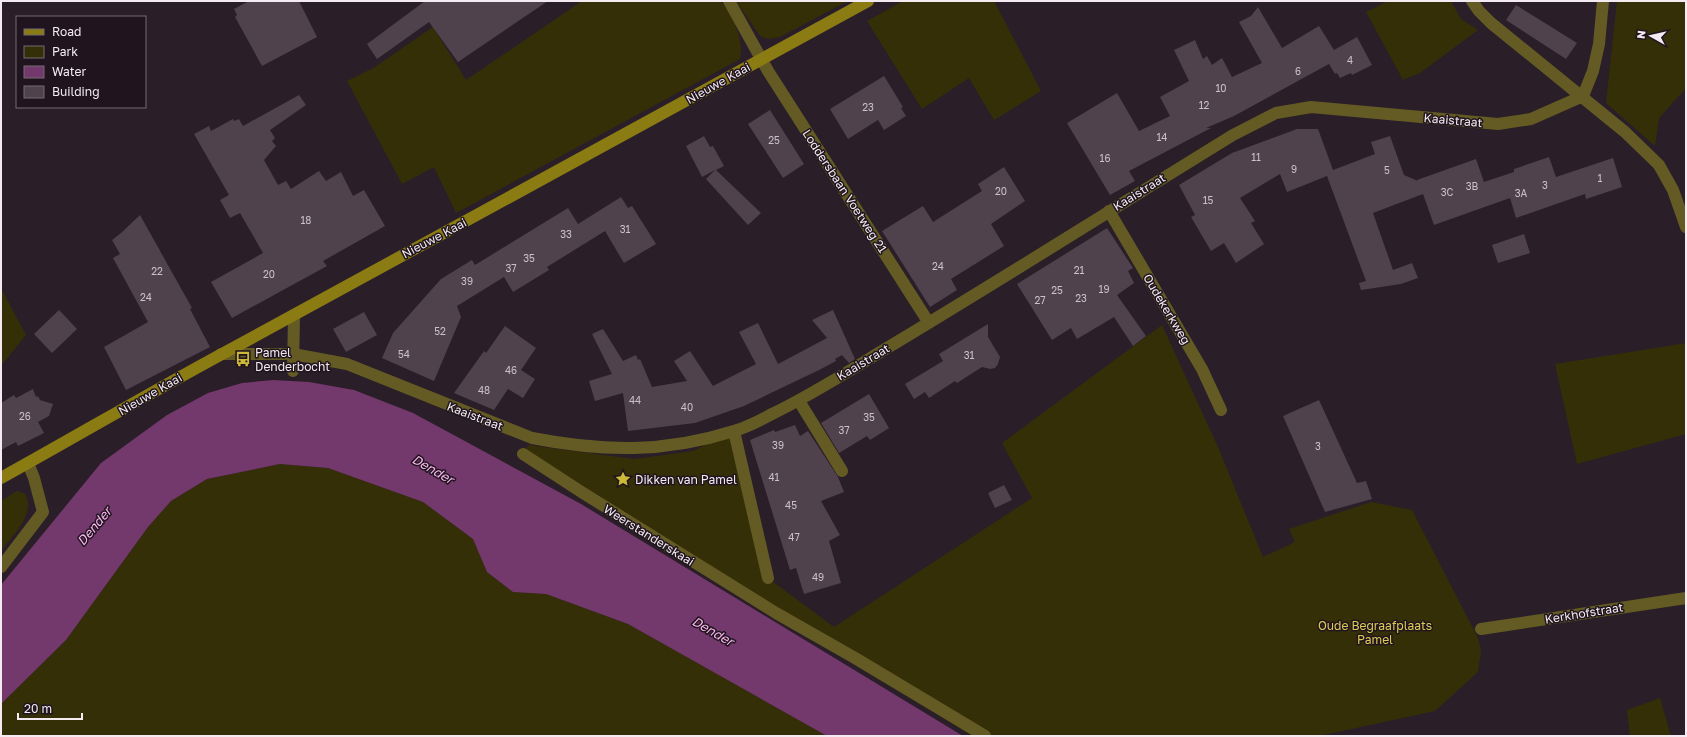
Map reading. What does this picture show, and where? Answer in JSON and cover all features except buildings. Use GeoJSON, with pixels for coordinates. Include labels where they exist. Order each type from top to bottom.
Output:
{"type":"FeatureCollection","features":[{"type":"Feature","properties":{"kind":"main road","name":"Nieuwe Kaai"},"geometry":{"type":"LineString","coordinates":[[1,478],[221,354],[591,154],[868,1]]}},
{"type":"Feature","properties":{"kind":"street","name":"Loddersbaan Voetweg 21"},"geometry":{"type":"LineString","coordinates":[[729,1],[772,78],[929,323]]}},
{"type":"Feature","properties":{"kind":"street"},"geometry":{"type":"LineString","coordinates":[[1472,1],[1479,11],[1496,28],[1583,96],[1625,132],[1659,165],[1673,190],[1686,227]]}},
{"type":"Feature","properties":{"kind":"street"},"geometry":{"type":"LineString","coordinates":[[1583,96],[1593,71],[1599,44],[1603,1]]}},
{"type":"Feature","properties":{"kind":"street","name":"Kaaistraat"},"geometry":{"type":"LineString","coordinates":[[221,354],[292,354],[347,364],[532,438],[564,445],[601,449],[631,450],[668,446],[734,431],[798,401],[929,323],[1233,135],[1276,113],[1311,107],[1498,124],[1531,119],[1583,96]]}},
{"type":"Feature","properties":{"kind":"street","name":"Oudekerkweg"},"geometry":{"type":"LineString","coordinates":[[1108,211],[1202,369],[1221,410]]}},
{"type":"Feature","properties":{"kind":"street"},"geometry":{"type":"LineString","coordinates":[[293,371],[292,354],[294,315]]}},
{"type":"Feature","properties":{"kind":"street"},"geometry":{"type":"LineString","coordinates":[[798,401],[842,471]]}},
{"type":"Feature","properties":{"kind":"street"},"geometry":{"type":"LineString","coordinates":[[734,431],[768,578]]}},
{"type":"Feature","properties":{"kind":"street","name":"Weerstanderskaai"},"geometry":{"type":"LineString","coordinates":[[524,454],[590,498],[776,614],[855,658],[984,736]]}},
{"type":"Feature","properties":{"kind":"street"},"geometry":{"type":"LineString","coordinates":[[1,567],[43,512],[34,478],[28,463]]}},
{"type":"Feature","properties":{"kind":"street","name":"Kerkhofstraat"},"geometry":{"type":"LineString","coordinates":[[1481,629],[1686,598]]}},
{"type":"Feature","properties":{"kind":"green space"},"geometry":{"type":"Polygon","coordinates":[[[582,1],[721,1],[730,14],[739,35],[741,51],[740,59],[456,213],[434,167],[402,184],[347,81],[375,67],[433,27],[466,80],[582,1]]]}},
{"type":"Feature","properties":{"kind":"green space"},"geometry":{"type":"Polygon","coordinates":[[[736,1],[848,1],[780,37],[769,39],[760,36],[736,1]]]}},
{"type":"Feature","properties":{"kind":"green space"},"geometry":{"type":"Polygon","coordinates":[[[903,1],[994,1],[1041,91],[994,120],[969,78],[922,109],[867,21],[903,1]]]}},
{"type":"Feature","properties":{"kind":"green space"},"geometry":{"type":"Polygon","coordinates":[[[1388,1],[1451,1],[1461,19],[1478,30],[1420,73],[1403,80],[1366,12],[1388,1]]]}},
{"type":"Feature","properties":{"kind":"green space"},"geometry":{"type":"Polygon","coordinates":[[[1617,1],[1686,1],[1686,88],[1659,118],[1655,146],[1606,103],[1617,1]]]}},
{"type":"Feature","properties":{"kind":"green space"},"geometry":{"type":"Polygon","coordinates":[[[1,288],[26,335],[1,366],[1,288]]]}},
{"type":"Feature","properties":{"kind":"green space","name":"Oude Begraafplaats Pamel"},"geometry":{"type":"Polygon","coordinates":[[[1162,325],[1218,447],[1263,557],[1295,542],[1289,529],[1371,502],[1412,510],[1478,638],[1481,650],[1478,672],[1435,711],[1319,736],[972,736],[776,613],[525,451],[528,445],[634,459],[693,451],[734,431],[768,578],[834,627],[1032,498],[1002,443],[1162,325]]]}},
{"type":"Feature","properties":{"kind":"green space"},"geometry":{"type":"Polygon","coordinates":[[[1686,343],[1686,434],[1577,464],[1555,364],[1686,343]]]}},
{"type":"Feature","properties":{"kind":"green space"},"geometry":{"type":"Polygon","coordinates":[[[280,464],[328,468],[423,502],[473,539],[487,572],[513,592],[546,594],[628,624],[827,736],[1,736],[1,704],[66,640],[148,527],[171,501],[207,479],[280,464]]]}},
{"type":"Feature","properties":{"kind":"green space"},"geometry":{"type":"Polygon","coordinates":[[[17,491],[25,494],[28,502],[28,509],[22,524],[1,551],[1,501],[17,491]]]}},
{"type":"Feature","properties":{"kind":"green space"},"geometry":{"type":"Polygon","coordinates":[[[1660,698],[1671,736],[1630,736],[1627,710],[1660,698]]]}},
{"type":"Feature","properties":{"kind":"water","name":"Dender"},"geometry":{"type":"Polygon","coordinates":[[[273,380],[309,382],[354,390],[413,413],[581,504],[963,736],[827,736],[628,624],[546,594],[513,592],[487,572],[473,539],[423,502],[328,468],[280,464],[207,479],[171,501],[148,527],[66,640],[1,704],[1,585],[101,463],[167,415],[208,393],[242,383],[273,380]]]}},
{"type":"Feature","properties":{"kind":"place","name":"Pamel Denderbocht"},"geometry":{"type":"Point","coordinates":[243,359]}},
{"type":"Feature","properties":{"kind":"place","name":"Dikken van Pamel"},"geometry":{"type":"Point","coordinates":[623,479]}}]}
